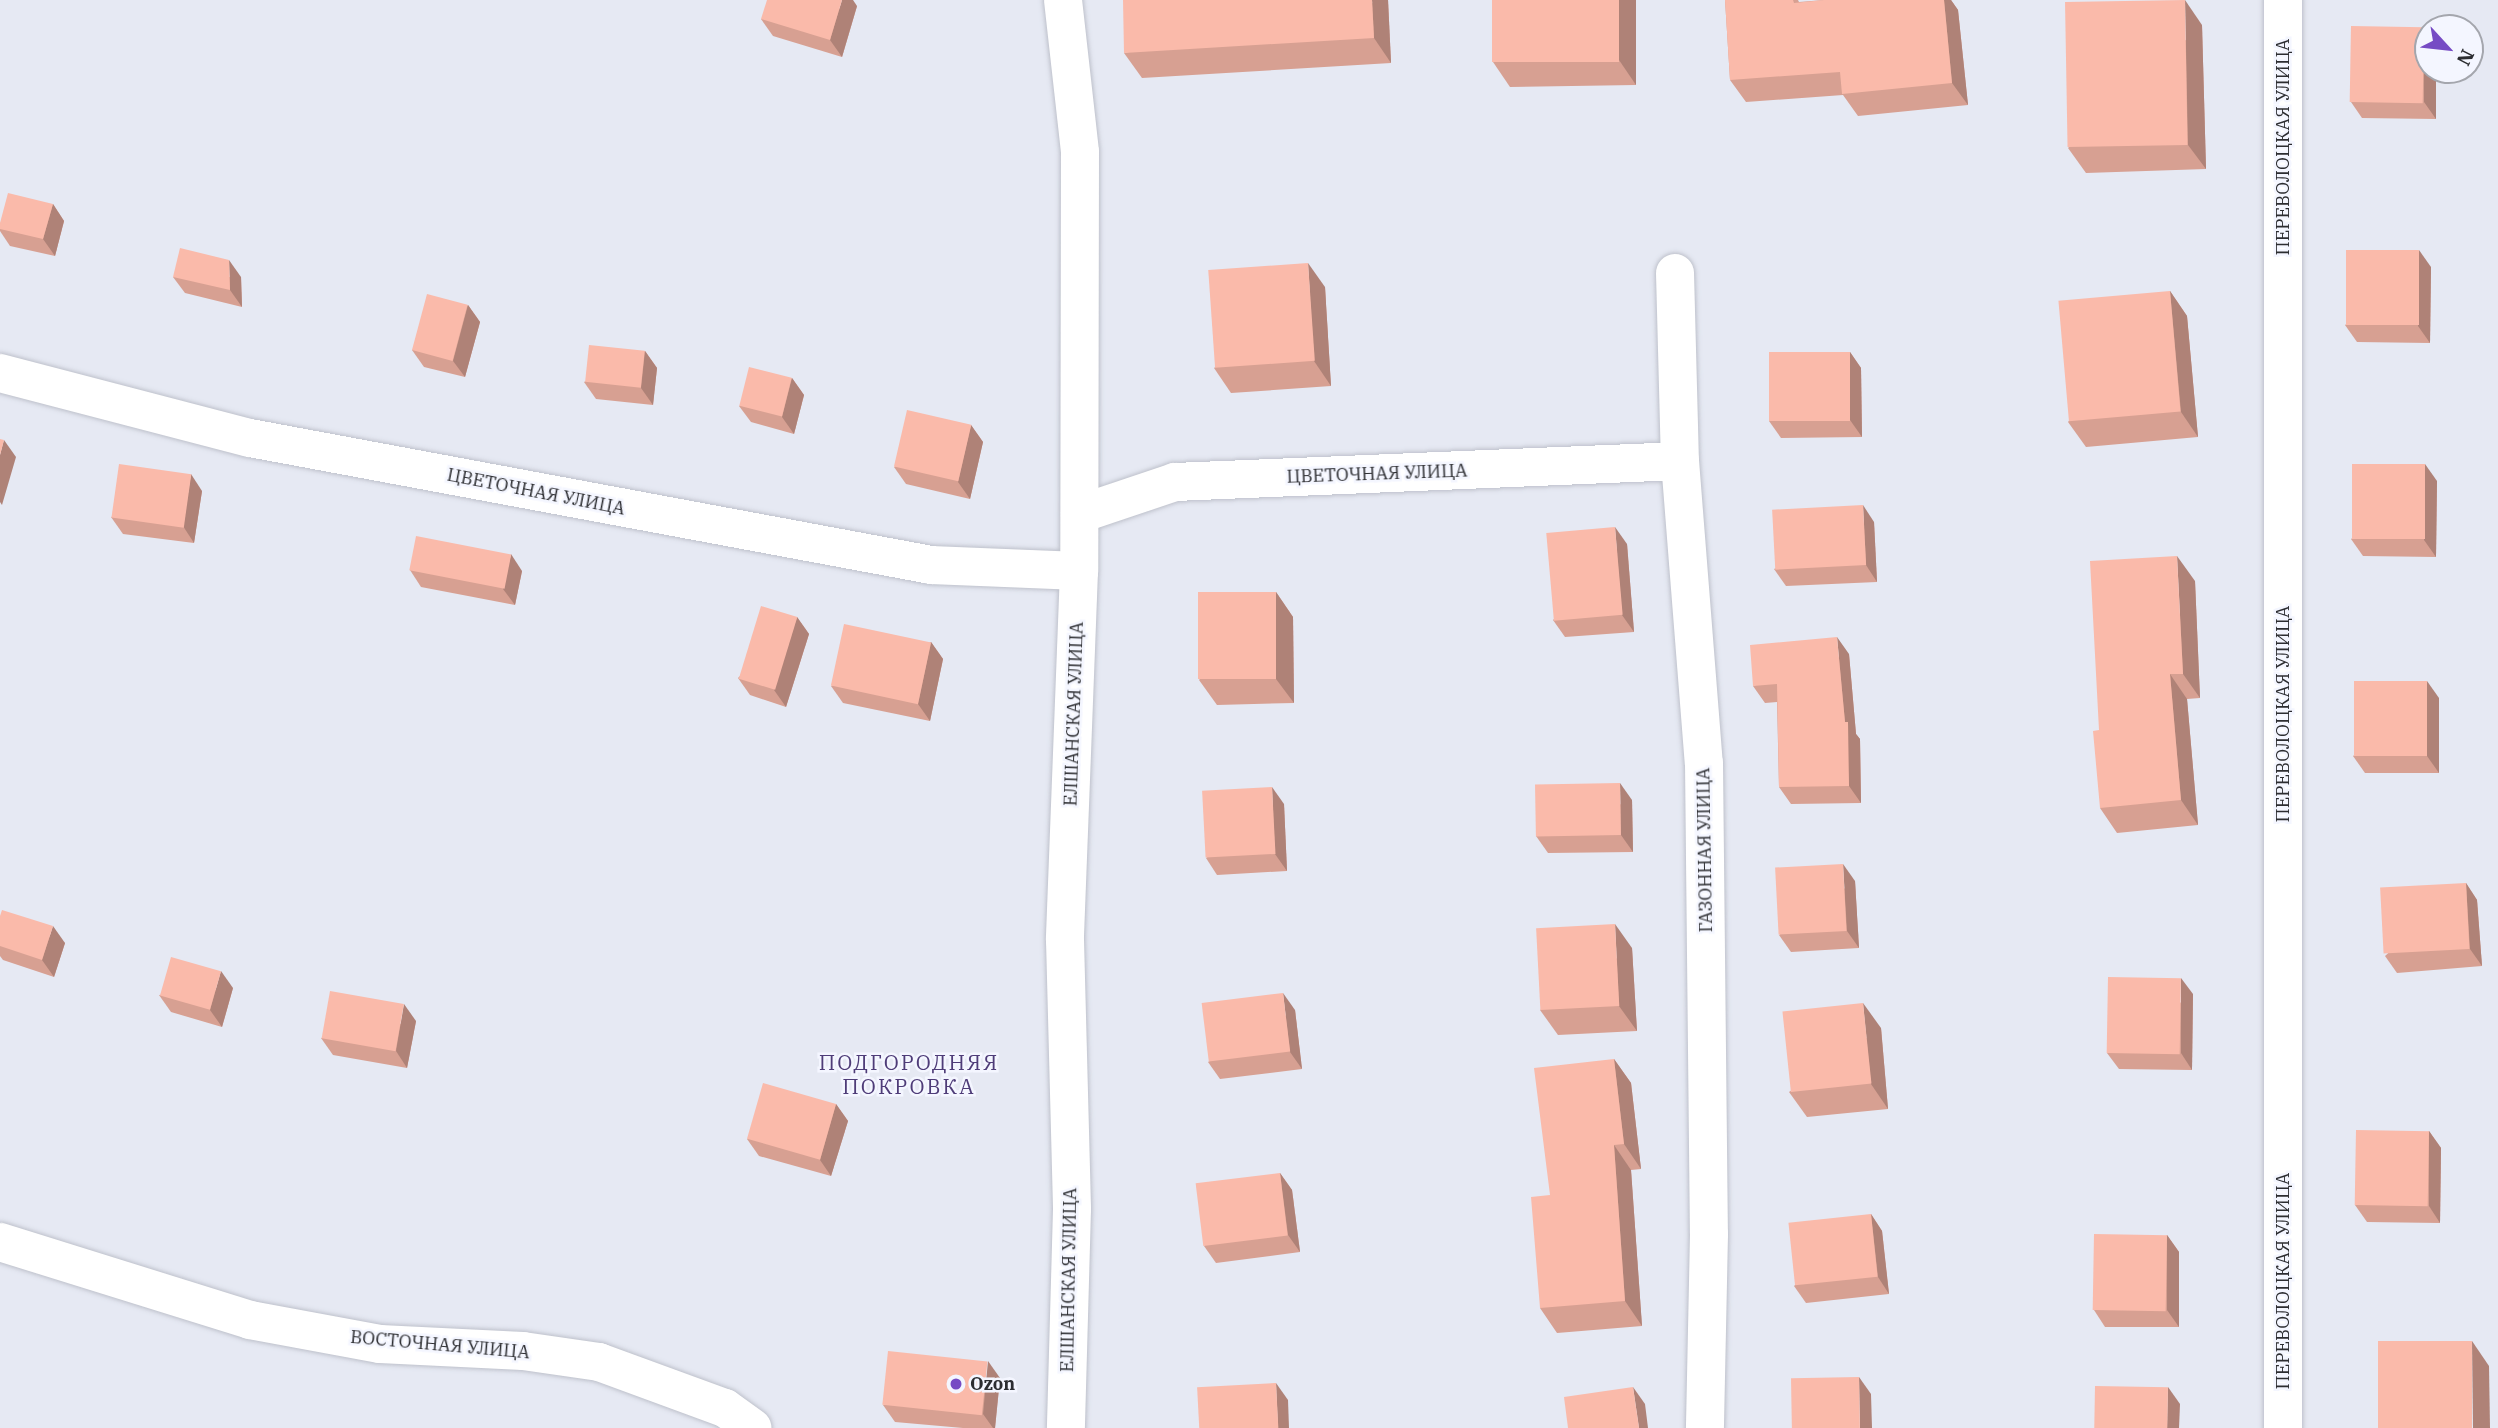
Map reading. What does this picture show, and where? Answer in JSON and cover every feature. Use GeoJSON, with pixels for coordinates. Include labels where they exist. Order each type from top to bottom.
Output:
{"type":"FeatureCollection","features":[{"type":"Feature","properties":{"kind":"street","name":"ЕЛШАНСКАЯ УЛИЦА"},"geometry":{"type":"LineString","coordinates":[[1063,0],[1080,152],[1079,570],[1065,940],[1072,1209],[1066,1428]]}},
{"type":"Feature","properties":{"kind":"street","name":"ПЕРЕВОЛОЦКАЯ УЛИЦА"},"geometry":{"type":"LineString","coordinates":[[2283,0],[2283,1428]]}},
{"type":"Feature","properties":{"kind":"street","name":"ГАЗОННАЯ УЛИЦА"},"geometry":{"type":"LineString","coordinates":[[1675,273],[1680,461],[1704,763],[1709,1234],[1704,1428]]}},
{"type":"Feature","properties":{"kind":"street","name":"ЦВЕТОЧНАЯ УЛИЦА"},"geometry":{"type":"LineString","coordinates":[[0,373],[250,438],[917,563],[1079,570]]}},
{"type":"Feature","properties":{"kind":"street","name":"ЦВЕТОЧНАЯ УЛИЦА"},"geometry":{"type":"LineString","coordinates":[[1080,513],[1175,482],[1680,461]]}},
{"type":"Feature","properties":{"kind":"street","name":"ВОСТОЧНАЯ УЛИЦА"},"geometry":{"type":"LineString","coordinates":[[0,1242],[250,1320],[380,1344],[523,1352],[598,1362],[725,1408],[753,1428]]}},
{"type":"Feature","properties":{"kind":"building"},"geometry":{"type":"Polygon","coordinates":[[[767,0],[842,0],[830,40],[761,19],[767,0]]]}},
{"type":"Feature","properties":{"kind":"building"},"geometry":{"type":"Polygon","coordinates":[[[1123,0],[1372,0],[1374,38],[1124,53],[1123,0]]]}},
{"type":"Feature","properties":{"kind":"building"},"geometry":{"type":"Polygon","coordinates":[[[1492,0],[1619,0],[1619,62],[1492,62],[1492,0]]]}},
{"type":"Feature","properties":{"kind":"building"},"geometry":{"type":"Polygon","coordinates":[[[1725,0],[1793,0],[1794,3],[1824,0],[1944,0],[1952,83],[1842,94],[1840,72],[1730,80],[1725,0]]]}},
{"type":"Feature","properties":{"kind":"building"},"geometry":{"type":"Polygon","coordinates":[[[2185,0],[2188,145],[2068,147],[2065,2],[2185,0]]]}},
{"type":"Feature","properties":{"kind":"building"},"geometry":{"type":"Polygon","coordinates":[[[2351,26],[2414,27],[2414,84],[2423,84],[2423,103],[2350,102],[2351,26]]]}},
{"type":"Feature","properties":{"kind":"building"},"geometry":{"type":"Polygon","coordinates":[[[8,193],[53,204],[43,239],[0,229],[8,193]]]}},
{"type":"Feature","properties":{"kind":"building"},"geometry":{"type":"Polygon","coordinates":[[[180,248],[229,260],[230,290],[173,277],[180,248]]]}},
{"type":"Feature","properties":{"kind":"building"},"geometry":{"type":"Polygon","coordinates":[[[2346,250],[2419,250],[2419,325],[2346,325],[2346,250]]]}},
{"type":"Feature","properties":{"kind":"building"},"geometry":{"type":"Polygon","coordinates":[[[1308,263],[1315,361],[1215,368],[1208,270],[1308,263]]]}},
{"type":"Feature","properties":{"kind":"building"},"geometry":{"type":"Polygon","coordinates":[[[2170,291],[2181,412],[2069,421],[2058,301],[2170,291]]]}},
{"type":"Feature","properties":{"kind":"building"},"geometry":{"type":"Polygon","coordinates":[[[427,294],[468,305],[453,361],[412,350],[427,294]]]}},
{"type":"Feature","properties":{"kind":"building"},"geometry":{"type":"Polygon","coordinates":[[[589,345],[645,351],[641,388],[585,382],[589,345]]]}},
{"type":"Feature","properties":{"kind":"building"},"geometry":{"type":"Polygon","coordinates":[[[1769,352],[1850,352],[1850,421],[1769,421],[1769,352]]]}},
{"type":"Feature","properties":{"kind":"building"},"geometry":{"type":"Polygon","coordinates":[[[749,367],[792,378],[782,416],[739,406],[749,367]]]}},
{"type":"Feature","properties":{"kind":"building"},"geometry":{"type":"Polygon","coordinates":[[[907,410],[971,425],[958,481],[894,467],[907,410]]]}},
{"type":"Feature","properties":{"kind":"building"},"geometry":{"type":"Polygon","coordinates":[[[0,439],[4,440],[0,455],[0,439]]]}},
{"type":"Feature","properties":{"kind":"building"},"geometry":{"type":"Polygon","coordinates":[[[119,464],[191,474],[184,528],[111,517],[119,464]]]}},
{"type":"Feature","properties":{"kind":"building"},"geometry":{"type":"Polygon","coordinates":[[[2352,464],[2425,464],[2425,539],[2352,539],[2352,464]]]}},
{"type":"Feature","properties":{"kind":"building"},"geometry":{"type":"Polygon","coordinates":[[[1863,505],[1866,565],[1775,570],[1772,510],[1863,505]]]}},
{"type":"Feature","properties":{"kind":"building"},"geometry":{"type":"Polygon","coordinates":[[[1615,527],[1623,615],[1554,621],[1546,533],[1615,527]]]}},
{"type":"Feature","properties":{"kind":"building"},"geometry":{"type":"Polygon","coordinates":[[[416,536],[511,555],[505,589],[409,570],[416,536]]]}},
{"type":"Feature","properties":{"kind":"building"},"geometry":{"type":"Polygon","coordinates":[[[2177,556],[2183,674],[2170,674],[2181,800],[2100,808],[2093,731],[2099,730],[2090,561],[2177,556]]]}},
{"type":"Feature","properties":{"kind":"building"},"geometry":{"type":"Polygon","coordinates":[[[1198,592],[1276,592],[1276,679],[1198,679],[1198,592]]]}},
{"type":"Feature","properties":{"kind":"building"},"geometry":{"type":"Polygon","coordinates":[[[761,606],[797,617],[775,690],[739,679],[761,606]]]}},
{"type":"Feature","properties":{"kind":"building"},"geometry":{"type":"Polygon","coordinates":[[[844,624],[931,643],[918,704],[831,686],[844,624]]]}},
{"type":"Feature","properties":{"kind":"building"},"geometry":{"type":"Polygon","coordinates":[[[1837,637],[1845,722],[1848,722],[1849,786],[1779,787],[1777,684],[1753,686],[1750,645],[1837,637]]]}},
{"type":"Feature","properties":{"kind":"building"},"geometry":{"type":"Polygon","coordinates":[[[2354,681],[2427,681],[2427,756],[2354,756],[2354,681]]]}},
{"type":"Feature","properties":{"kind":"building"},"geometry":{"type":"Polygon","coordinates":[[[1620,783],[1621,835],[1536,836],[1535,784],[1620,783]]]}},
{"type":"Feature","properties":{"kind":"building"},"geometry":{"type":"Polygon","coordinates":[[[1272,787],[1276,854],[1206,858],[1202,791],[1272,787]]]}},
{"type":"Feature","properties":{"kind":"building"},"geometry":{"type":"Polygon","coordinates":[[[1843,864],[1847,931],[1779,934],[1775,868],[1843,864]]]}},
{"type":"Feature","properties":{"kind":"building"},"geometry":{"type":"Polygon","coordinates":[[[2466,883],[2469,949],[2384,953],[2380,888],[2466,883]]]}},
{"type":"Feature","properties":{"kind":"building"},"geometry":{"type":"Polygon","coordinates":[[[2,910],[53,926],[42,960],[0,946],[2,910]]]}},
{"type":"Feature","properties":{"kind":"building"},"geometry":{"type":"Polygon","coordinates":[[[1615,924],[1619,1006],[1540,1010],[1536,928],[1615,924]]]}},
{"type":"Feature","properties":{"kind":"building"},"geometry":{"type":"Polygon","coordinates":[[[171,957],[221,971],[210,1010],[160,995],[171,957]]]}},
{"type":"Feature","properties":{"kind":"building"},"geometry":{"type":"Polygon","coordinates":[[[2108,977],[2181,978],[2180,1054],[2107,1053],[2108,977]]]}},
{"type":"Feature","properties":{"kind":"building"},"geometry":{"type":"Polygon","coordinates":[[[330,991],[404,1004],[396,1051],[322,1038],[330,991]]]}},
{"type":"Feature","properties":{"kind":"building"},"geometry":{"type":"Polygon","coordinates":[[[1283,993],[1290,1052],[1209,1062],[1202,1003],[1283,993]]]}},
{"type":"Feature","properties":{"kind":"building"},"geometry":{"type":"Polygon","coordinates":[[[1863,1003],[1871,1084],[1791,1092],[1782,1011],[1863,1003]]]}},
{"type":"Feature","properties":{"kind":"building"},"geometry":{"type":"Polygon","coordinates":[[[1614,1059],[1624,1144],[1614,1145],[1625,1301],[1540,1308],[1531,1197],[1550,1195],[1534,1068],[1614,1059]]]}},
{"type":"Feature","properties":{"kind":"building"},"geometry":{"type":"Polygon","coordinates":[[[763,1083],[836,1104],[820,1160],[747,1139],[763,1083]]]}},
{"type":"Feature","properties":{"kind":"building"},"geometry":{"type":"Polygon","coordinates":[[[2356,1130],[2429,1131],[2428,1206],[2355,1205],[2356,1130]]]}},
{"type":"Feature","properties":{"kind":"building"},"geometry":{"type":"Polygon","coordinates":[[[1280,1173],[1288,1236],[1203,1246],[1196,1183],[1280,1173]]]}},
{"type":"Feature","properties":{"kind":"building"},"geometry":{"type":"Polygon","coordinates":[[[1871,1214],[1878,1277],[1795,1285],[1788,1223],[1871,1214]]]}},
{"type":"Feature","properties":{"kind":"building"},"geometry":{"type":"Polygon","coordinates":[[[2094,1234],[2167,1235],[2166,1311],[2093,1310],[2094,1234]]]}},
{"type":"Feature","properties":{"kind":"building"},"geometry":{"type":"Polygon","coordinates":[[[2378,1341],[2472,1341],[2472,1428],[2378,1428],[2378,1341]]]}},
{"type":"Feature","properties":{"kind":"building"},"geometry":{"type":"Polygon","coordinates":[[[888,1351],[987,1361],[982,1415],[882,1405],[888,1351]]]}},
{"type":"Feature","properties":{"kind":"building"},"geometry":{"type":"Polygon","coordinates":[[[1859,1377],[1860,1428],[1792,1428],[1791,1378],[1859,1377]]]}},
{"type":"Feature","properties":{"kind":"building"},"geometry":{"type":"Polygon","coordinates":[[[1276,1383],[1278,1428],[1199,1428],[1197,1387],[1276,1383]]]}},
{"type":"Feature","properties":{"kind":"building"},"geometry":{"type":"Polygon","coordinates":[[[2095,1386],[2168,1387],[2167,1428],[2094,1428],[2095,1386]]]}},
{"type":"Feature","properties":{"kind":"building"},"geometry":{"type":"Polygon","coordinates":[[[1633,1387],[1639,1428],[1568,1428],[1564,1397],[1633,1387]]]}},
{"type":"Feature","properties":{"kind":"place","name":"Ozon"},"geometry":{"type":"Point","coordinates":[956,1384]}},
{"type":"Feature","properties":{"kind":"district","name":"ПОДГОРОДНЯЯ ПОКРОВКА"},"geometry":{"type":"Point","coordinates":[909,1074]}}]}
